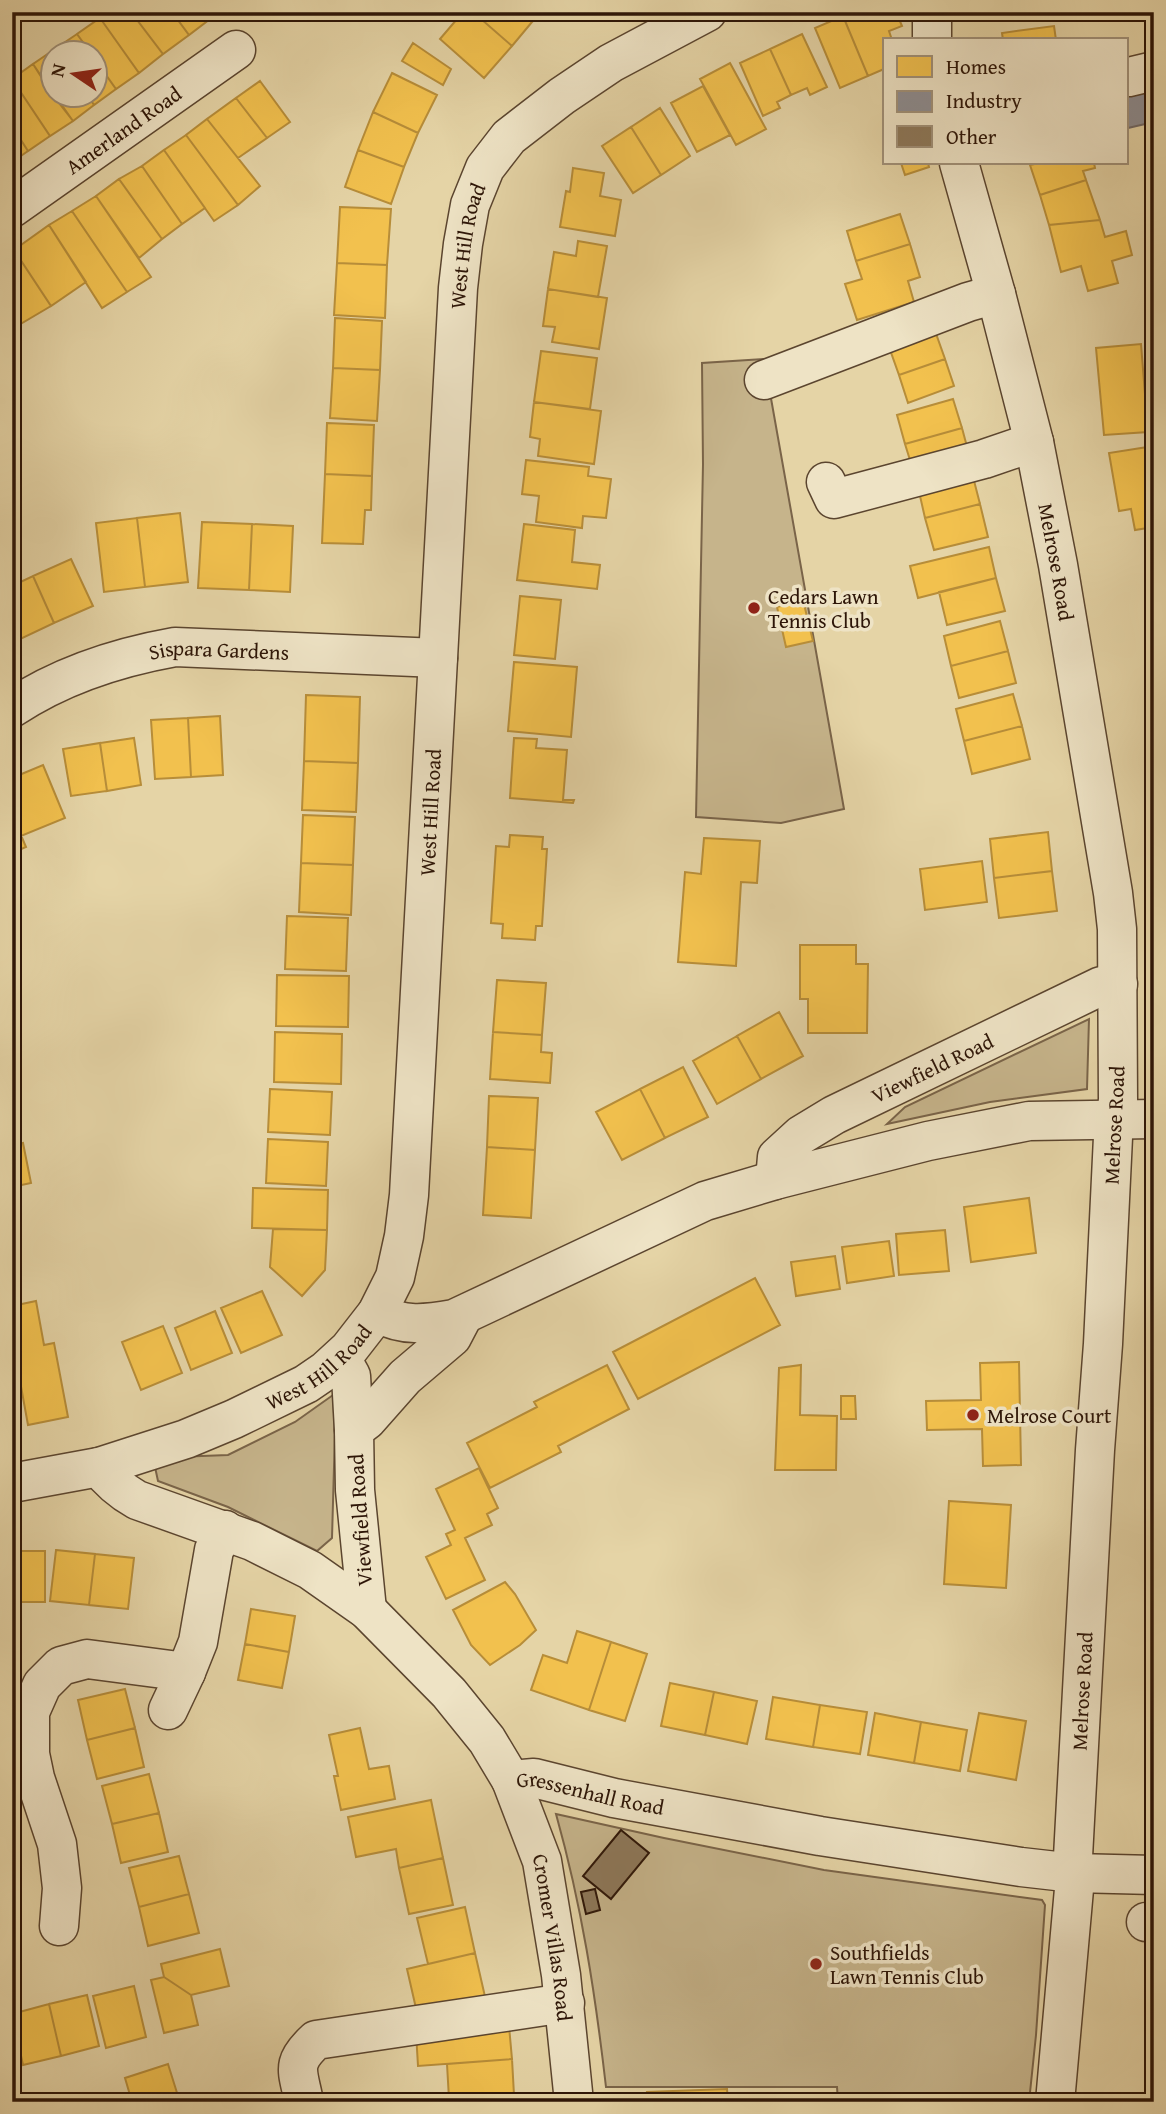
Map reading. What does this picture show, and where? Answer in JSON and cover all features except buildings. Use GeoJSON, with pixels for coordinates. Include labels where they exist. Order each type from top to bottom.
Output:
{"type":"FeatureCollection","features":[{"type":"Feature","properties":{"kind":"street","name":"West Hill Road"},"geometry":{"type":"LineString","coordinates":[[12,1483],[99,1467],[186,1439],[306,1384],[341,1358],[377,1313],[395,1277],[409,1195],[458,288],[470,205],[485,168],[509,137],[611,63],[706,12]]}},
{"type":"Feature","properties":{"kind":"street"},"geometry":{"type":"LineString","coordinates":[[932,12],[932,38]]}},
{"type":"Feature","properties":{"kind":"street","name":"Amerland Road"},"geometry":{"type":"LineString","coordinates":[[12,208],[236,50]]}},
{"type":"Feature","properties":{"kind":"street","name":"Melrose Road"},"geometry":{"type":"LineString","coordinates":[[959,164],[1034,442],[1058,565],[1117,929],[1118,1100],[1111,1160],[1074,1873],[1055,2102]]}},
{"type":"Feature","properties":{"kind":"street"},"geometry":{"type":"LineString","coordinates":[[764,380],[968,302],[996,294]]}},
{"type":"Feature","properties":{"kind":"street"},"geometry":{"type":"LineString","coordinates":[[826,482],[834,499],[984,459],[1034,442]]}},
{"type":"Feature","properties":{"kind":"street","name":"Sispara Gardens"},"geometry":{"type":"LineString","coordinates":[[12,708],[34,693],[93,668],[144,652],[175,647],[438,658]]}},
{"type":"Feature","properties":{"kind":"street","name":"Viewfield Road"},"geometry":{"type":"LineString","coordinates":[[775,1181],[777,1157],[802,1135],[834,1115],[1101,986],[1118,984]]}},
{"type":"Feature","properties":{"kind":"street","name":"Viewfield Road"},"geometry":{"type":"LineString","coordinates":[[377,1313],[392,1321],[410,1324],[433,1323],[463,1316],[705,1201],[928,1142],[1029,1121],[1154,1119]]}},
{"type":"Feature","properties":{"kind":"street","name":"Viewfield Road"},"geometry":{"type":"LineString","coordinates":[[354,1430],[367,1420],[405,1377],[452,1337],[463,1316]]}},
{"type":"Feature","properties":{"kind":"street","name":"Viewfield Road"},"geometry":{"type":"LineString","coordinates":[[341,1358],[351,1376],[355,1490],[367,1610]]}},
{"type":"Feature","properties":{"kind":"street","name":"Gressenhall Road"},"geometry":{"type":"LineString","coordinates":[[99,1467],[122,1492],[137,1500],[225,1530],[310,1570],[367,1610],[449,1693],[487,1740],[511,1780],[534,1778],[614,1798],[820,1836],[1021,1867],[1074,1873],[1154,1875]]}},
{"type":"Feature","properties":{"kind":"street"},"geometry":{"type":"LineString","coordinates":[[168,1710],[198,1642],[214,1550],[225,1530]]}},
{"type":"Feature","properties":{"kind":"street"},"geometry":{"type":"LineString","coordinates":[[59,1926],[62,1888],[57,1844],[23,1781],[30,1754],[30,1712],[41,1685],[61,1666],[86,1658],[186,1672]]}},
{"type":"Feature","properties":{"kind":"street","name":"Cromer Villas Road"},"geometry":{"type":"LineString","coordinates":[[511,1780],[542,1861],[558,1949],[574,2102]]}},
{"type":"Feature","properties":{"kind":"street"},"geometry":{"type":"LineString","coordinates":[[304,2102],[298,2067],[301,2054],[316,2040],[565,2003]]}},
{"type":"Feature","properties":{"kind":"shaded area","name":"Cedars Lawn Tennis Club"},"geometry":{"type":"Polygon","coordinates":[[[764,359],[844,809],[781,823],[696,817],[703,464],[702,363],[764,359]]]}},
{"type":"Feature","properties":{"kind":"shaded area"},"geometry":{"type":"Polygon","coordinates":[[[1089,1019],[1087,1089],[990,1102],[887,1124],[905,1107],[1089,1019]]]}},
{"type":"Feature","properties":{"kind":"shaded area"},"geometry":{"type":"Polygon","coordinates":[[[333,1395],[335,1432],[332,1538],[317,1551],[228,1507],[158,1481],[155,1467],[176,1457],[228,1455],[295,1422],[333,1395]]]}},
{"type":"Feature","properties":{"kind":"shaded area","name":"Southfields Lawn Tennis Club"},"geometry":{"type":"Polygon","coordinates":[[[556,1814],[824,1870],[1042,1900],[1045,1905],[1029,2102],[838,2102],[837,2087],[606,2087],[587,1950],[556,1814]]]}},
{"type":"Feature","properties":{"kind":"place","name":"Cedars Lawn Tennis Club"},"geometry":{"type":"Point","coordinates":[754,608]}},
{"type":"Feature","properties":{"kind":"place","name":"Melrose Court"},"geometry":{"type":"Point","coordinates":[973,1415]}},
{"type":"Feature","properties":{"kind":"place","name":"Southfields Lawn Tennis Club"},"geometry":{"type":"Point","coordinates":[816,1964]}}]}
